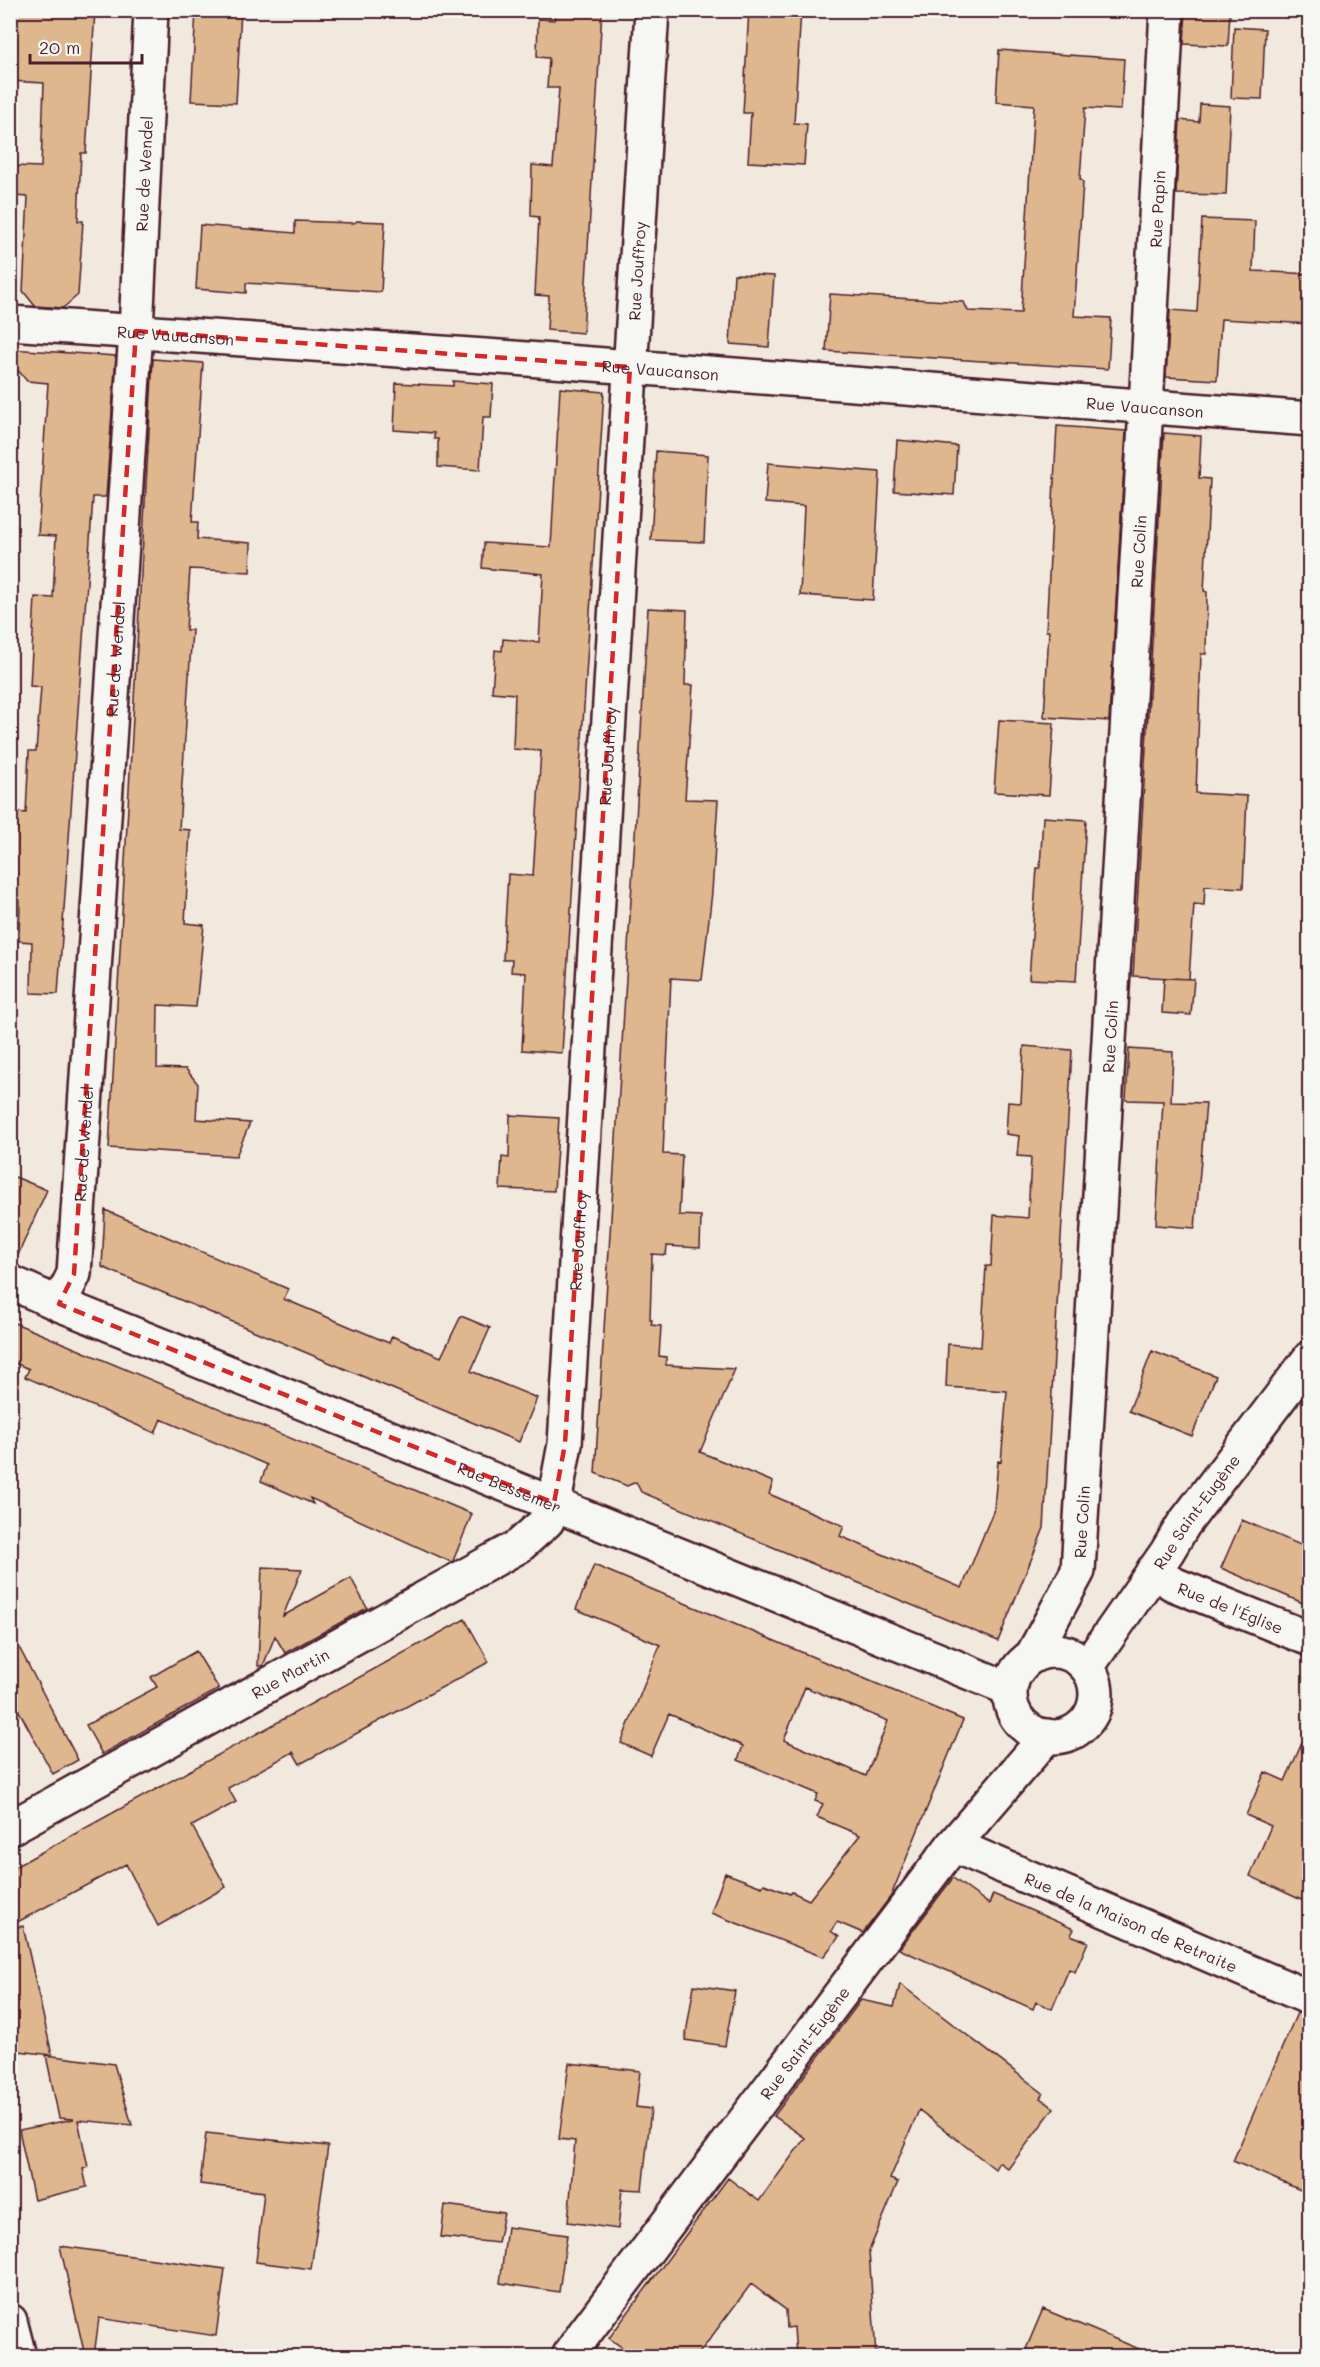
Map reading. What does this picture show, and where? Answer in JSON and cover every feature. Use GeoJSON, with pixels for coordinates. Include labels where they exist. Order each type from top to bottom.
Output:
{"type":"FeatureCollection","features":[{"type":"Feature","properties":{"kind":"street","name":"Rue de Wendel"},"geometry":{"type":"LineString","coordinates":[[59,1304],[74,1274],[136,331],[151,10]]}},
{"type":"Feature","properties":{"kind":"street","name":"Rue Jouffroy"},"geometry":{"type":"LineString","coordinates":[[554,1503],[565,1444],[652,10]]}},
{"type":"Feature","properties":{"kind":"street","name":"Rue Papin"},"geometry":{"type":"LineString","coordinates":[[1146,406],[1167,10]]}},
{"type":"Feature","properties":{"kind":"street","name":"Rue Vaucanson"},"geometry":{"type":"LineString","coordinates":[[10,323],[1310,419]]}},
{"type":"Feature","properties":{"kind":"street","name":"Rue Colin"},"geometry":{"type":"LineString","coordinates":[[1032,1656],[1078,1571],[1146,406]]}},
{"type":"Feature","properties":{"kind":"street","name":"Rue Bessemer"},"geometry":{"type":"LineString","coordinates":[[10,1282],[59,1304],[1010,1689]]}},
{"type":"Feature","properties":{"kind":"street","name":"Rue Saint-Eugène"},"geometry":{"type":"LineString","coordinates":[[1087,1667],[1183,1525],[1310,1358]]}},
{"type":"Feature","properties":{"kind":"street","name":"Rue Martin"},"geometry":{"type":"LineString","coordinates":[[10,1828],[519,1546],[547,1521],[554,1503]]}},
{"type":"Feature","properties":{"kind":"street","name":"Rue de l'Église"},"geometry":{"type":"LineString","coordinates":[[1153,1571],[1173,1584],[1310,1638]]}},
{"type":"Feature","properties":{"kind":"street"},"geometry":{"type":"LineString","coordinates":[[1046,1651],[1062,1651],[1076,1657],[1087,1667],[1094,1682],[1096,1697],[1087,1720],[1075,1730],[1061,1736],[1047,1736],[1028,1729],[1017,1718],[1011,1704],[1010,1689],[1020,1666],[1032,1656],[1046,1651]]}},
{"type":"Feature","properties":{"kind":"street","name":"Rue Saint-Eugène"},"geometry":{"type":"LineString","coordinates":[[569,2356],[953,1845],[1047,1736]]}},
{"type":"Feature","properties":{"kind":"street","name":"Rue de la Maison de Retraite"},"geometry":{"type":"LineString","coordinates":[[953,1845],[1310,1998]]}},
{"type":"Feature","properties":{"kind":"street"},"geometry":{"type":"LineString","coordinates":[[10,2321],[19,2356]]}},
{"type":"Feature","properties":{"kind":"highlighted area"},"geometry":{"type":"Polygon","coordinates":[[[136,331],[630,367],[565,1444],[554,1503],[59,1304],[74,1274],[136,331]]]}},
{"type":"Feature","properties":{"kind":"shaded area"},"geometry":{"type":"Polygon","coordinates":[[[985,11],[1126,11],[1126,18],[985,11]]]}},
{"type":"Feature","properties":{"kind":"building"},"geometry":{"type":"Polygon","coordinates":[[[13,10],[95,10],[86,153],[81,153],[78,221],[83,221],[78,295],[63,308],[35,306],[23,291],[28,197],[14,196],[15,166],[41,167],[44,83],[10,81],[13,10]]]}},
{"type":"Feature","properties":{"kind":"building"},"geometry":{"type":"Polygon","coordinates":[[[196,10],[241,10],[236,103],[191,101],[196,10]]]}},
{"type":"Feature","properties":{"kind":"building"},"geometry":{"type":"Polygon","coordinates":[[[556,10],[602,10],[583,333],[547,330],[549,296],[535,295],[539,217],[531,216],[532,165],[553,167],[559,88],[547,88],[549,58],[537,57],[538,19],[555,20],[556,10]]]}},
{"type":"Feature","properties":{"kind":"building"},"geometry":{"type":"Polygon","coordinates":[[[749,10],[801,10],[794,123],[807,124],[804,165],[748,162],[751,113],[743,113],[749,10]]]}},
{"type":"Feature","properties":{"kind":"building"},"geometry":{"type":"Polygon","coordinates":[[[1186,10],[1230,10],[1228,46],[1184,44],[1186,10]]]}},
{"type":"Feature","properties":{"kind":"building"},"geometry":{"type":"Polygon","coordinates":[[[1234,27],[1265,29],[1262,99],[1231,98],[1234,27]]]}},
{"type":"Feature","properties":{"kind":"building"},"geometry":{"type":"Polygon","coordinates":[[[999,50],[1124,59],[1121,110],[1085,108],[1080,179],[1083,182],[1074,316],[1111,318],[1108,369],[826,351],[830,294],[964,302],[968,311],[1021,313],[1034,105],[996,102],[999,50]]]}},
{"type":"Feature","properties":{"kind":"building"},"geometry":{"type":"Polygon","coordinates":[[[1200,104],[1230,106],[1226,195],[1176,194],[1180,120],[1199,122],[1200,104]]]}},
{"type":"Feature","properties":{"kind":"building"},"geometry":{"type":"Polygon","coordinates":[[[1202,219],[1255,221],[1253,271],[1310,274],[1310,324],[1221,319],[1217,380],[1166,377],[1170,310],[1197,312],[1202,219]]]}},
{"type":"Feature","properties":{"kind":"building"},"geometry":{"type":"Polygon","coordinates":[[[295,221],[385,222],[381,292],[246,283],[246,293],[196,289],[200,225],[295,233],[295,221]]]}},
{"type":"Feature","properties":{"kind":"building"},"geometry":{"type":"Polygon","coordinates":[[[734,274],[774,276],[769,347],[730,344],[734,274]]]}},
{"type":"Feature","properties":{"kind":"building"},"geometry":{"type":"Polygon","coordinates":[[[10,349],[116,356],[106,497],[93,497],[58,994],[31,993],[32,942],[19,941],[20,901],[10,900],[10,871],[12,872],[16,812],[26,813],[29,751],[36,751],[41,687],[30,686],[35,597],[53,598],[56,536],[38,535],[48,383],[27,381],[10,361],[10,349]]]}},
{"type":"Feature","properties":{"kind":"building"},"geometry":{"type":"Polygon","coordinates":[[[153,359],[203,363],[192,522],[198,522],[197,539],[251,543],[250,572],[190,569],[186,630],[192,630],[179,829],[190,830],[185,923],[204,925],[196,1007],[158,1005],[157,1068],[186,1069],[198,1084],[196,1119],[250,1123],[236,1156],[109,1148],[153,359]]]}},
{"type":"Feature","properties":{"kind":"building"},"geometry":{"type":"Polygon","coordinates":[[[453,381],[493,384],[491,417],[483,417],[480,470],[438,467],[438,439],[434,439],[434,433],[394,430],[396,383],[453,386],[453,381]]]}},
{"type":"Feature","properties":{"kind":"building"},"geometry":{"type":"Polygon","coordinates":[[[560,388],[604,392],[562,1053],[522,1050],[526,973],[511,972],[512,960],[503,960],[508,874],[533,876],[541,751],[513,749],[515,694],[492,692],[495,650],[502,651],[503,639],[539,642],[543,574],[482,568],[484,543],[551,547],[560,388]]]}},
{"type":"Feature","properties":{"kind":"building"},"geometry":{"type":"Polygon","coordinates":[[[1057,426],[1126,431],[1109,721],[1044,717],[1049,631],[1046,631],[1057,426]]]}},
{"type":"Feature","properties":{"kind":"building"},"geometry":{"type":"Polygon","coordinates":[[[1164,433],[1201,436],[1199,478],[1210,479],[1204,591],[1207,592],[1206,654],[1201,654],[1196,793],[1247,796],[1243,888],[1205,886],[1204,905],[1194,904],[1189,979],[1133,976],[1164,433]]]}},
{"type":"Feature","properties":{"kind":"building"},"geometry":{"type":"Polygon","coordinates":[[[897,440],[957,446],[954,495],[894,491],[897,440]]]}},
{"type":"Feature","properties":{"kind":"building"},"geometry":{"type":"Polygon","coordinates":[[[656,451],[708,455],[704,542],[651,540],[656,451]]]}},
{"type":"Feature","properties":{"kind":"building"},"geometry":{"type":"Polygon","coordinates":[[[768,463],[880,472],[873,600],[800,595],[804,506],[765,503],[768,463]]]}},
{"type":"Feature","properties":{"kind":"building"},"geometry":{"type":"Polygon","coordinates":[[[648,608],[687,610],[685,685],[693,685],[685,799],[718,800],[712,892],[702,980],[671,978],[663,1154],[682,1155],[679,1215],[701,1216],[700,1248],[667,1246],[666,1255],[652,1254],[650,1320],[652,1320],[651,1325],[661,1326],[659,1356],[666,1357],[666,1365],[735,1369],[700,1452],[773,1482],[769,1494],[844,1526],[840,1536],[962,1588],[994,1509],[998,1461],[1001,1462],[1007,1391],[946,1387],[948,1344],[981,1347],[986,1266],[991,1266],[994,1215],[1028,1218],[1031,1157],[1017,1156],[1019,1136],[1006,1134],[1008,1102],[1021,1103],[1024,1046],[1072,1050],[1044,1528],[998,1641],[641,1492],[636,1482],[627,1486],[595,1473],[648,608]]]}},
{"type":"Feature","properties":{"kind":"building"},"geometry":{"type":"Polygon","coordinates":[[[999,720],[1054,723],[1049,795],[994,792],[999,720]]]}},
{"type":"Feature","properties":{"kind":"building"},"geometry":{"type":"Polygon","coordinates":[[[1043,817],[1086,820],[1076,981],[1029,979],[1043,817]]]}},
{"type":"Feature","properties":{"kind":"building"},"geometry":{"type":"Polygon","coordinates":[[[1164,978],[1194,979],[1191,1015],[1162,1013],[1164,978]]]}},
{"type":"Feature","properties":{"kind":"building"},"geometry":{"type":"Polygon","coordinates":[[[1129,1049],[1173,1052],[1171,1102],[1206,1103],[1195,1228],[1156,1225],[1163,1101],[1126,1100],[1129,1049]]]}},
{"type":"Feature","properties":{"kind":"building"},"geometry":{"type":"Polygon","coordinates":[[[510,1115],[559,1118],[554,1191],[500,1189],[502,1157],[509,1158],[510,1115]]]}},
{"type":"Feature","properties":{"kind":"building"},"geometry":{"type":"Polygon","coordinates":[[[10,1175],[47,1190],[14,1264],[10,1264],[10,1175]]]}},
{"type":"Feature","properties":{"kind":"building"},"geometry":{"type":"Polygon","coordinates":[[[105,1210],[288,1289],[284,1299],[389,1343],[392,1336],[441,1357],[461,1316],[490,1328],[471,1371],[537,1398],[519,1442],[102,1267],[105,1210]]]}},
{"type":"Feature","properties":{"kind":"building"},"geometry":{"type":"Polygon","coordinates":[[[10,1321],[472,1514],[453,1561],[310,1498],[313,1504],[261,1481],[267,1465],[161,1419],[155,1433],[25,1377],[29,1369],[10,1361],[10,1321]]]}},
{"type":"Feature","properties":{"kind":"building"},"geometry":{"type":"Polygon","coordinates":[[[1152,1351],[1216,1376],[1192,1436],[1129,1411],[1152,1351]]]}},
{"type":"Feature","properties":{"kind":"building"},"geometry":{"type":"Polygon","coordinates":[[[1242,1520],[1310,1549],[1310,1606],[1221,1568],[1242,1520]]]}},
{"type":"Feature","properties":{"kind":"building"},"geometry":{"type":"Polygon","coordinates":[[[594,1565],[963,1720],[891,1896],[863,1933],[837,1922],[831,1931],[839,1937],[823,1957],[711,1913],[725,1873],[762,1887],[764,1884],[790,1894],[792,1892],[809,1900],[860,1835],[817,1817],[823,1804],[815,1801],[818,1794],[738,1760],[743,1746],[669,1714],[651,1756],[621,1743],[660,1645],[576,1609],[594,1565]],[[805,1687],[784,1740],[866,1776],[888,1721],[805,1687]]]}},
{"type":"Feature","properties":{"kind":"building"},"geometry":{"type":"Polygon","coordinates":[[[262,1567],[302,1569],[283,1616],[351,1578],[367,1608],[285,1653],[275,1636],[263,1666],[258,1666],[262,1567]]]}},
{"type":"Feature","properties":{"kind":"building"},"geometry":{"type":"Polygon","coordinates":[[[465,1619],[489,1662],[300,1764],[293,1752],[228,1788],[236,1802],[192,1826],[226,1887],[158,1926],[126,1864],[10,1926],[11,1869],[465,1619]]]}},
{"type":"Feature","properties":{"kind":"building"},"geometry":{"type":"Polygon","coordinates":[[[10,1630],[78,1760],[53,1774],[10,1694],[10,1630]]]}},
{"type":"Feature","properties":{"kind":"building"},"geometry":{"type":"Polygon","coordinates":[[[196,1651],[219,1689],[102,1754],[86,1725],[157,1687],[151,1677],[196,1651]]]}},
{"type":"Feature","properties":{"kind":"building"},"geometry":{"type":"Polygon","coordinates":[[[1310,1725],[1310,1904],[1250,1876],[1271,1826],[1246,1815],[1265,1772],[1285,1781],[1310,1725]]]}},
{"type":"Feature","properties":{"kind":"building"},"geometry":{"type":"Polygon","coordinates":[[[953,1878],[989,1904],[993,1894],[1074,1929],[1071,1935],[1088,1942],[1075,1972],[1069,1969],[1052,2009],[1036,2002],[1033,2009],[899,1949],[953,1878]]]}},
{"type":"Feature","properties":{"kind":"building"},"geometry":{"type":"Polygon","coordinates":[[[23,1926],[52,2055],[10,2050],[10,1928],[23,1926]]]}},
{"type":"Feature","properties":{"kind":"building"},"geometry":{"type":"Polygon","coordinates":[[[900,1984],[1043,2093],[1040,2098],[1054,2108],[1008,2169],[999,2162],[995,2169],[919,2110],[890,2179],[898,2182],[869,2251],[876,2356],[796,2356],[794,2327],[787,2328],[786,2310],[751,2284],[697,2356],[634,2356],[609,2338],[728,2178],[759,2201],[805,2138],[774,2116],[861,2000],[894,2007],[900,1984]]]}},
{"type":"Feature","properties":{"kind":"building"},"geometry":{"type":"Polygon","coordinates":[[[694,1985],[735,1991],[725,2046],[685,2040],[694,1985]]]}},
{"type":"Feature","properties":{"kind":"building"},"geometry":{"type":"Polygon","coordinates":[[[1297,2013],[1310,2016],[1310,2194],[1233,2161],[1297,2013]]]}},
{"type":"Feature","properties":{"kind":"building"},"geometry":{"type":"Polygon","coordinates":[[[46,2055],[114,2064],[132,2125],[78,2120],[88,2167],[83,2169],[87,2187],[34,2200],[19,2130],[74,2119],[59,2118],[46,2055]]]}},
{"type":"Feature","properties":{"kind":"building"},"geometry":{"type":"Polygon","coordinates":[[[569,2063],[640,2071],[636,2107],[651,2109],[642,2190],[622,2189],[618,2229],[568,2222],[575,2141],[559,2139],[569,2063]]]}},
{"type":"Feature","properties":{"kind":"building"},"geometry":{"type":"Polygon","coordinates":[[[206,2133],[328,2146],[311,2269],[256,2262],[264,2192],[200,2184],[206,2133]]]}},
{"type":"Feature","properties":{"kind":"building"},"geometry":{"type":"Polygon","coordinates":[[[445,2205],[504,2213],[498,2243],[441,2237],[445,2205]]]}},
{"type":"Feature","properties":{"kind":"building"},"geometry":{"type":"Polygon","coordinates":[[[507,2227],[567,2235],[559,2292],[500,2283],[507,2227]]]}},
{"type":"Feature","properties":{"kind":"building"},"geometry":{"type":"Polygon","coordinates":[[[60,2246],[225,2269],[216,2336],[99,2318],[94,2356],[85,2356],[60,2246]]]}},
{"type":"Feature","properties":{"kind":"building"},"geometry":{"type":"Polygon","coordinates":[[[1043,2309],[1156,2356],[1023,2356],[1043,2309]]]}}]}
